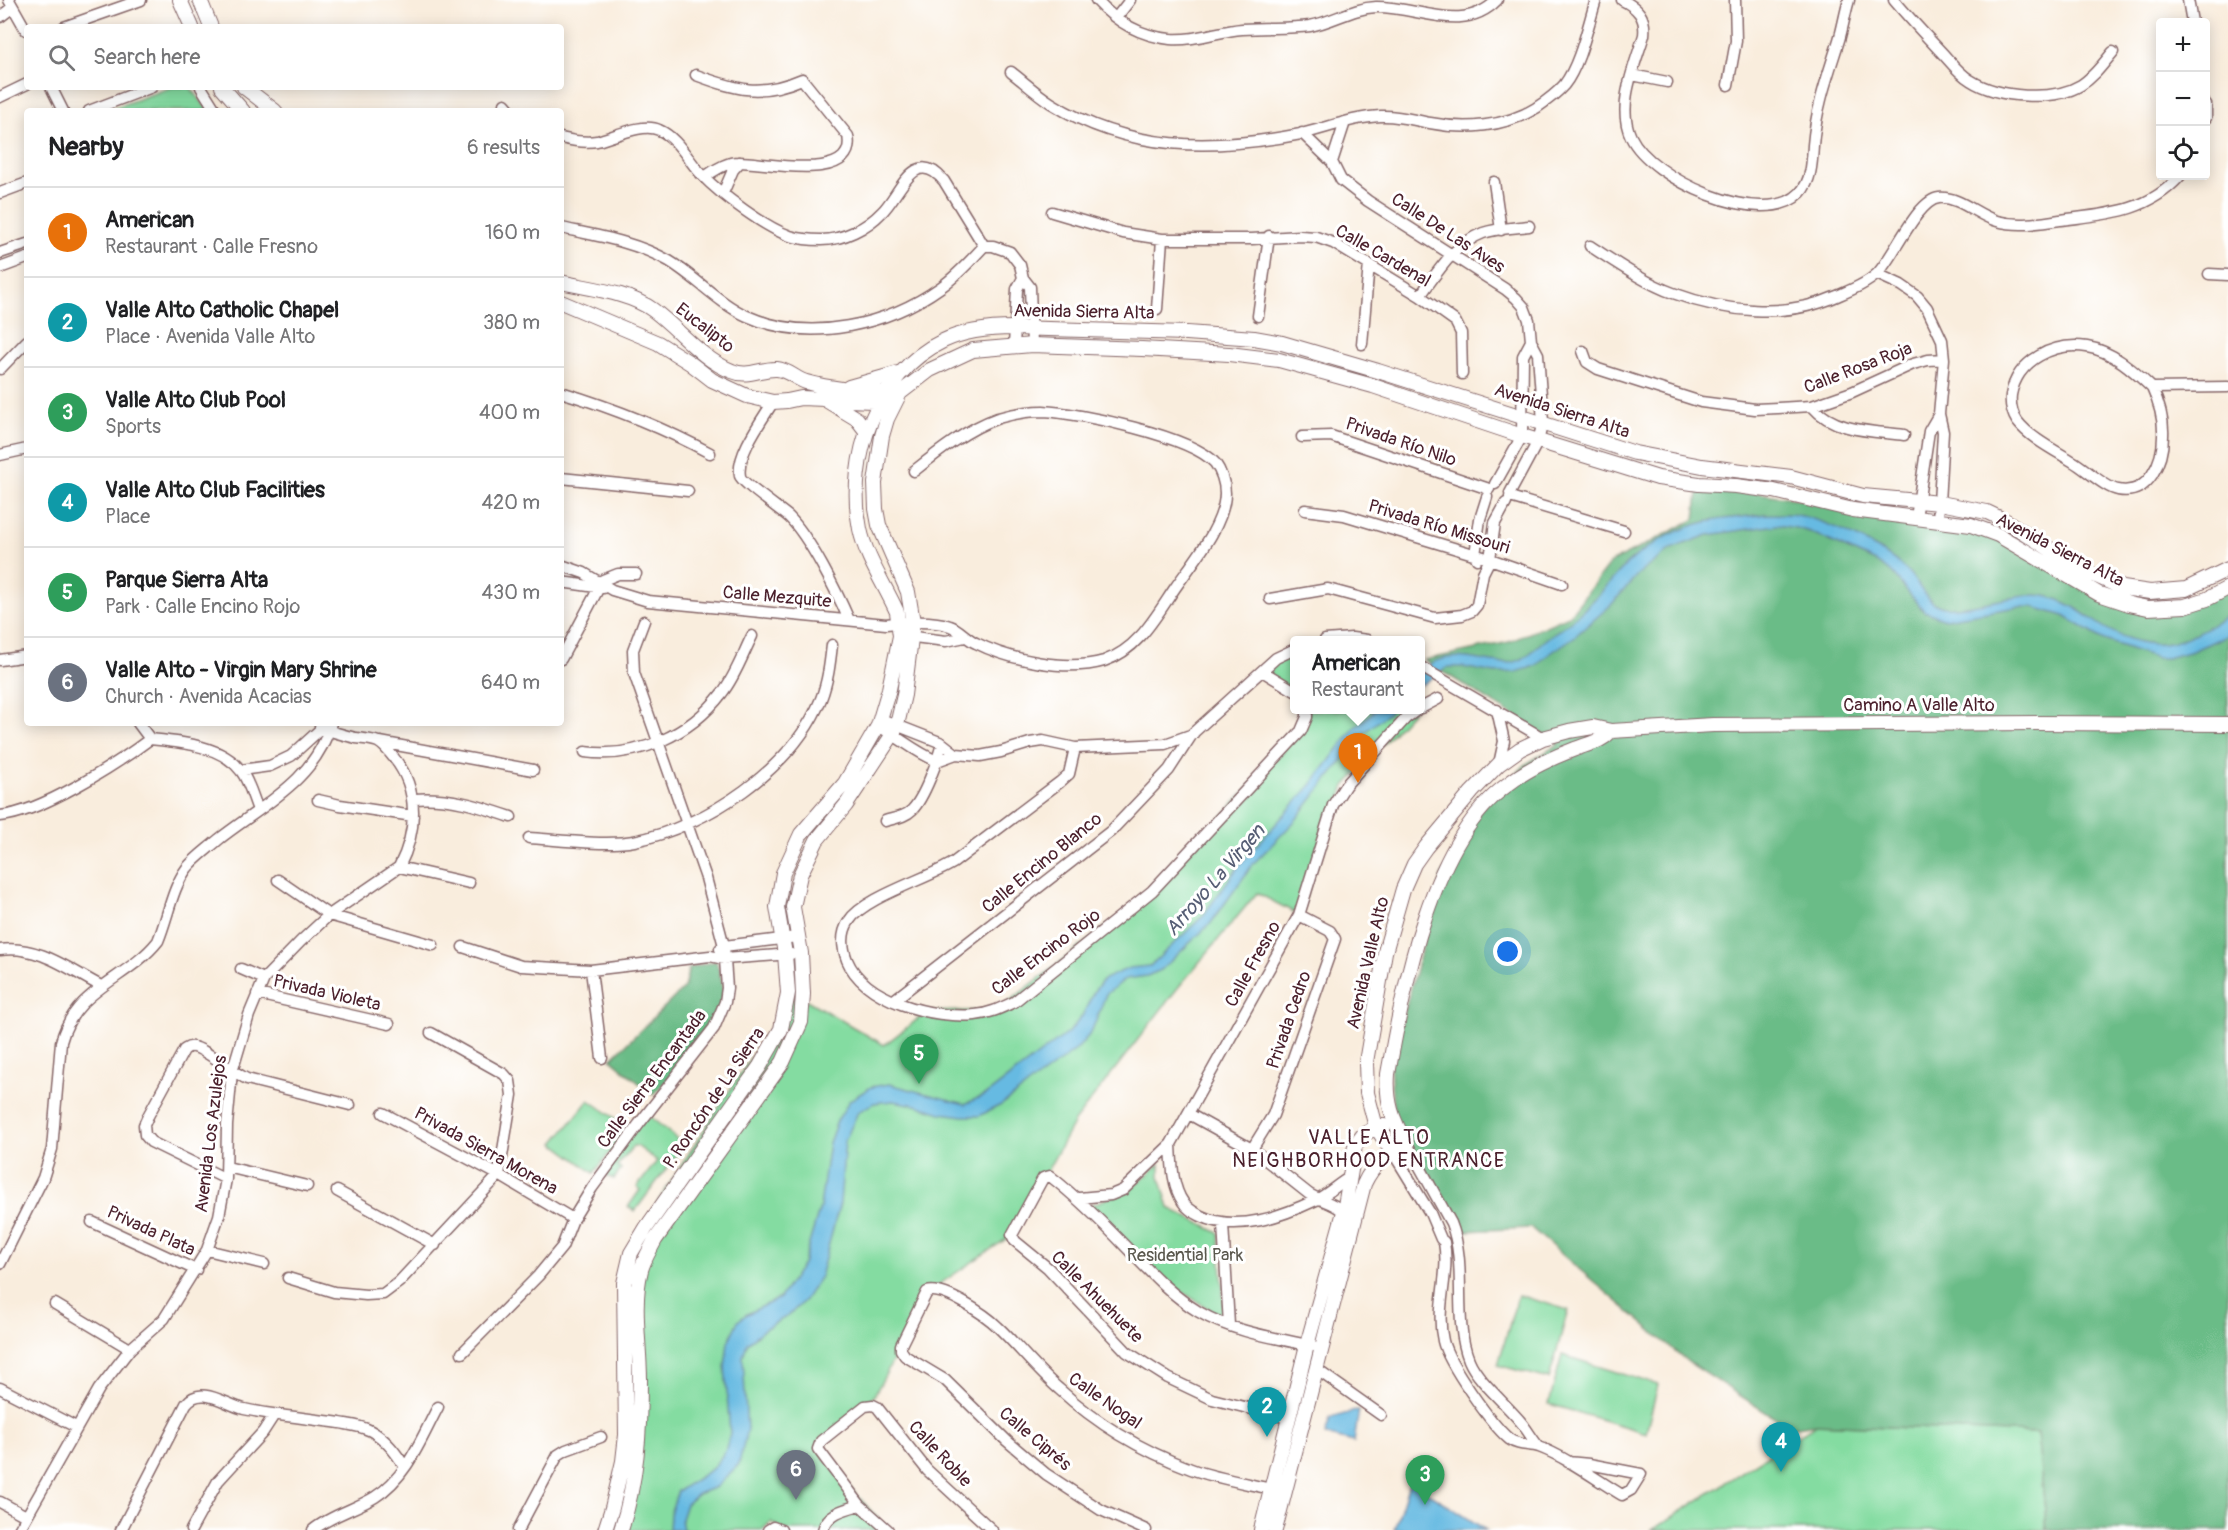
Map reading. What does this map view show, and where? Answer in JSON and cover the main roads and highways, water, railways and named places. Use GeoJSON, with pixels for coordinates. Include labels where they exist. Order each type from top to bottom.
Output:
{"type":"FeatureCollection","features":[{"type":"Feature","properties":{"kind":"water"},"geometry":{"type":"Polygon","coordinates":[[[1765,514],[1789,514],[1824,523],[1855,536],[1884,553],[1910,574],[1925,595],[1940,606],[1958,607],[2035,595],[2050,597],[2066,603],[2110,631],[2140,642],[2170,643],[2228,616],[2228,635],[2192,651],[2167,658],[2157,658],[2104,640],[2064,616],[2033,607],[2018,607],[1945,619],[1924,611],[1892,573],[1876,562],[1810,532],[1777,525],[1708,535],[1671,549],[1638,574],[1611,605],[1537,665],[1516,672],[1495,673],[1448,667],[1425,682],[1425,668],[1449,658],[1462,657],[1499,663],[1511,663],[1522,659],[1585,609],[1634,557],[1651,545],[1688,527],[1765,514]]]}},
{"type":"Feature","properties":{"kind":"water"},"geometry":{"type":"Polygon","coordinates":[[[1370,714],[1387,714],[1364,733],[1295,821],[1253,864],[1211,923],[1161,970],[1147,976],[1126,979],[1106,994],[1089,1035],[1077,1049],[1001,1105],[979,1116],[941,1113],[893,1101],[874,1103],[858,1112],[845,1141],[840,1203],[820,1277],[805,1300],[788,1316],[766,1328],[747,1343],[743,1357],[747,1430],[739,1464],[716,1487],[698,1494],[686,1504],[681,1519],[683,1530],[669,1530],[670,1514],[678,1491],[712,1469],[725,1452],[730,1434],[725,1367],[728,1342],[738,1321],[747,1314],[780,1298],[803,1264],[820,1207],[829,1143],[837,1121],[850,1100],[871,1087],[889,1084],[965,1104],[987,1094],[1070,1031],[1082,1016],[1095,990],[1104,979],[1129,968],[1150,966],[1202,917],[1240,864],[1311,785],[1354,728],[1370,714]]]}},
{"type":"Feature","properties":{"kind":"water"},"geometry":{"type":"Polygon","coordinates":[[[1359,1410],[1354,1442],[1325,1435],[1330,1418],[1359,1410]]]}},
{"type":"Feature","properties":{"kind":"water"},"geometry":{"type":"Polygon","coordinates":[[[1410,1481],[1486,1530],[1394,1530],[1410,1481]]]}},
{"type":"Feature","properties":{"kind":"place","name":"American"},"geometry":{"type":"Point","coordinates":[1358,783]}},
{"type":"Feature","properties":{"kind":"place","name":"Parque Sierra Alta"},"geometry":{"type":"Point","coordinates":[919,1084]}},
{"type":"Feature","properties":{"kind":"place","name":"Valle Alto Catholic Chapel"},"geometry":{"type":"Point","coordinates":[1267,1437]}},
{"type":"Feature","properties":{"kind":"place","name":"Valle Alto Club Facilities"},"geometry":{"type":"Point","coordinates":[1781,1472]}},
{"type":"Feature","properties":{"kind":"place","name":"Valle Alto - Virgin Mary Shrine"},"geometry":{"type":"Point","coordinates":[796,1500]}},
{"type":"Feature","properties":{"kind":"place","name":"Valle Alto Club Pool"},"geometry":{"type":"Point","coordinates":[1425,1505]}},
{"type":"Feature","properties":{"kind":"district","name":"VALLE ALTO NEIGHBORHOOD ENTRANCE"},"geometry":{"type":"Point","coordinates":[1369,1148]}},
{"type":"Feature","properties":{"kind":"water label","name":"Arroyo La Virgen"},"geometry":{"type":"Point","coordinates":[1215,880]}},
{"type":"Feature","properties":{"kind":"park label","name":"Residential Park"},"geometry":{"type":"Point","coordinates":[1185,1255]}}]}
